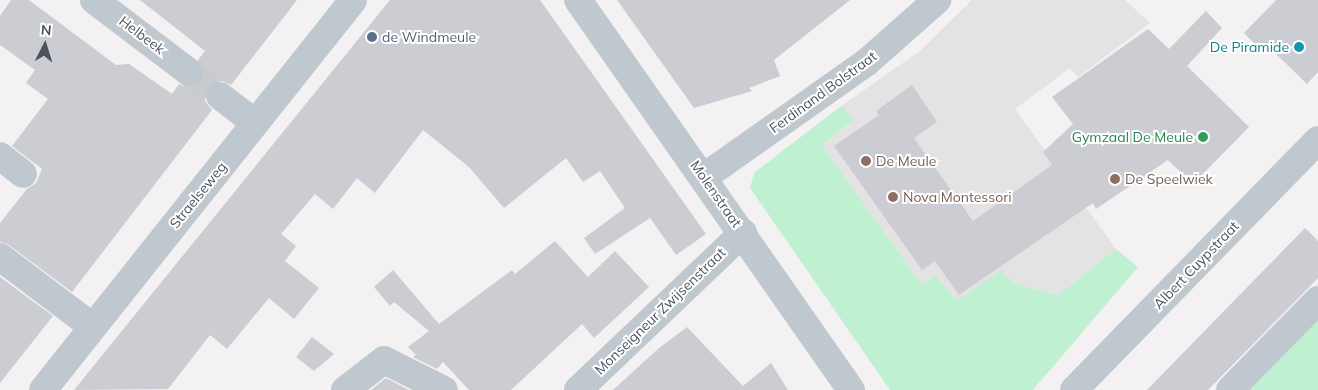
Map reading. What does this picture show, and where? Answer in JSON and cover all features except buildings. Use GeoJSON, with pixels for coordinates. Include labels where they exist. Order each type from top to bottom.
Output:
{"type":"FeatureCollection","features":[{"type":"Feature","properties":{"kind":"street","name":"Helbeek"},"geometry":{"type":"LineString","coordinates":[[94,0],[189,72]]}},
{"type":"Feature","properties":{"kind":"street","name":"Straelseweg"},"geometry":{"type":"LineString","coordinates":[[43,390],[353,0]]}},
{"type":"Feature","properties":{"kind":"street","name":"Molenstraat"},"geometry":{"type":"LineString","coordinates":[[578,0],[704,177],[851,390]]}},
{"type":"Feature","properties":{"kind":"street","name":"Ferdinand Bolstraat"},"geometry":{"type":"LineString","coordinates":[[704,177],[867,62],[937,0]]}},
{"type":"Feature","properties":{"kind":"street"},"geometry":{"type":"LineString","coordinates":[[220,96],[255,124]]}},
{"type":"Feature","properties":{"kind":"street","name":"Albert Cuypstraat"},"geometry":{"type":"LineString","coordinates":[[1074,390],[1318,140]]}},
{"type":"Feature","properties":{"kind":"street"},"geometry":{"type":"LineString","coordinates":[[0,156],[23,174]]}},
{"type":"Feature","properties":{"kind":"street","name":"Monseigneur Zwijsenstraat"},"geometry":{"type":"LineString","coordinates":[[578,390],[742,233]]}},
{"type":"Feature","properties":{"kind":"street"},"geometry":{"type":"LineString","coordinates":[[0,257],[93,328]]}},
{"type":"Feature","properties":{"kind":"street"},"geometry":{"type":"LineString","coordinates":[[1230,390],[1318,300]]}},
{"type":"Feature","properties":{"kind":"street"},"geometry":{"type":"LineString","coordinates":[[345,390],[384,360],[444,390]]}},
{"type":"Feature","properties":{"kind":"shaded area"},"geometry":{"type":"Polygon","coordinates":[[[972,0],[1125,0],[1150,23],[1078,77],[1070,68],[1015,109],[1116,249],[1058,295],[1013,283],[957,301],[935,275],[922,285],[822,145],[853,121],[841,106],[920,51],[972,0]]]}},
{"type":"Feature","properties":{"kind":"green space"},"geometry":{"type":"Polygon","coordinates":[[[841,106],[854,120],[822,145],[922,285],[935,275],[957,301],[1002,270],[1013,283],[1058,295],[1116,249],[1138,267],[1033,390],[890,390],[750,188],[754,173],[841,106]]]}},
{"type":"Feature","properties":{"kind":"green space"},"geometry":{"type":"Polygon","coordinates":[[[1318,318],[1318,390],[1249,390],[1318,318]]]}},
{"type":"Feature","properties":{"kind":"tunnel"},"geometry":{"type":"LineString","coordinates":[[189,72],[220,96]]}},
{"type":"Feature","properties":{"kind":"place","name":"de Windmeule"},"geometry":{"type":"Point","coordinates":[372,37]}},
{"type":"Feature","properties":{"kind":"place","name":"De Piramide"},"geometry":{"type":"Point","coordinates":[1299,47]}},
{"type":"Feature","properties":{"kind":"place","name":"Gymzaal De Meule"},"geometry":{"type":"Point","coordinates":[1203,137]}},
{"type":"Feature","properties":{"kind":"place","name":"De Meule"},"geometry":{"type":"Point","coordinates":[866,161]}},
{"type":"Feature","properties":{"kind":"place","name":"De Speelwiek"},"geometry":{"type":"Point","coordinates":[1115,179]}},
{"type":"Feature","properties":{"kind":"place","name":"Nova Montessori"},"geometry":{"type":"Point","coordinates":[893,197]}}]}
